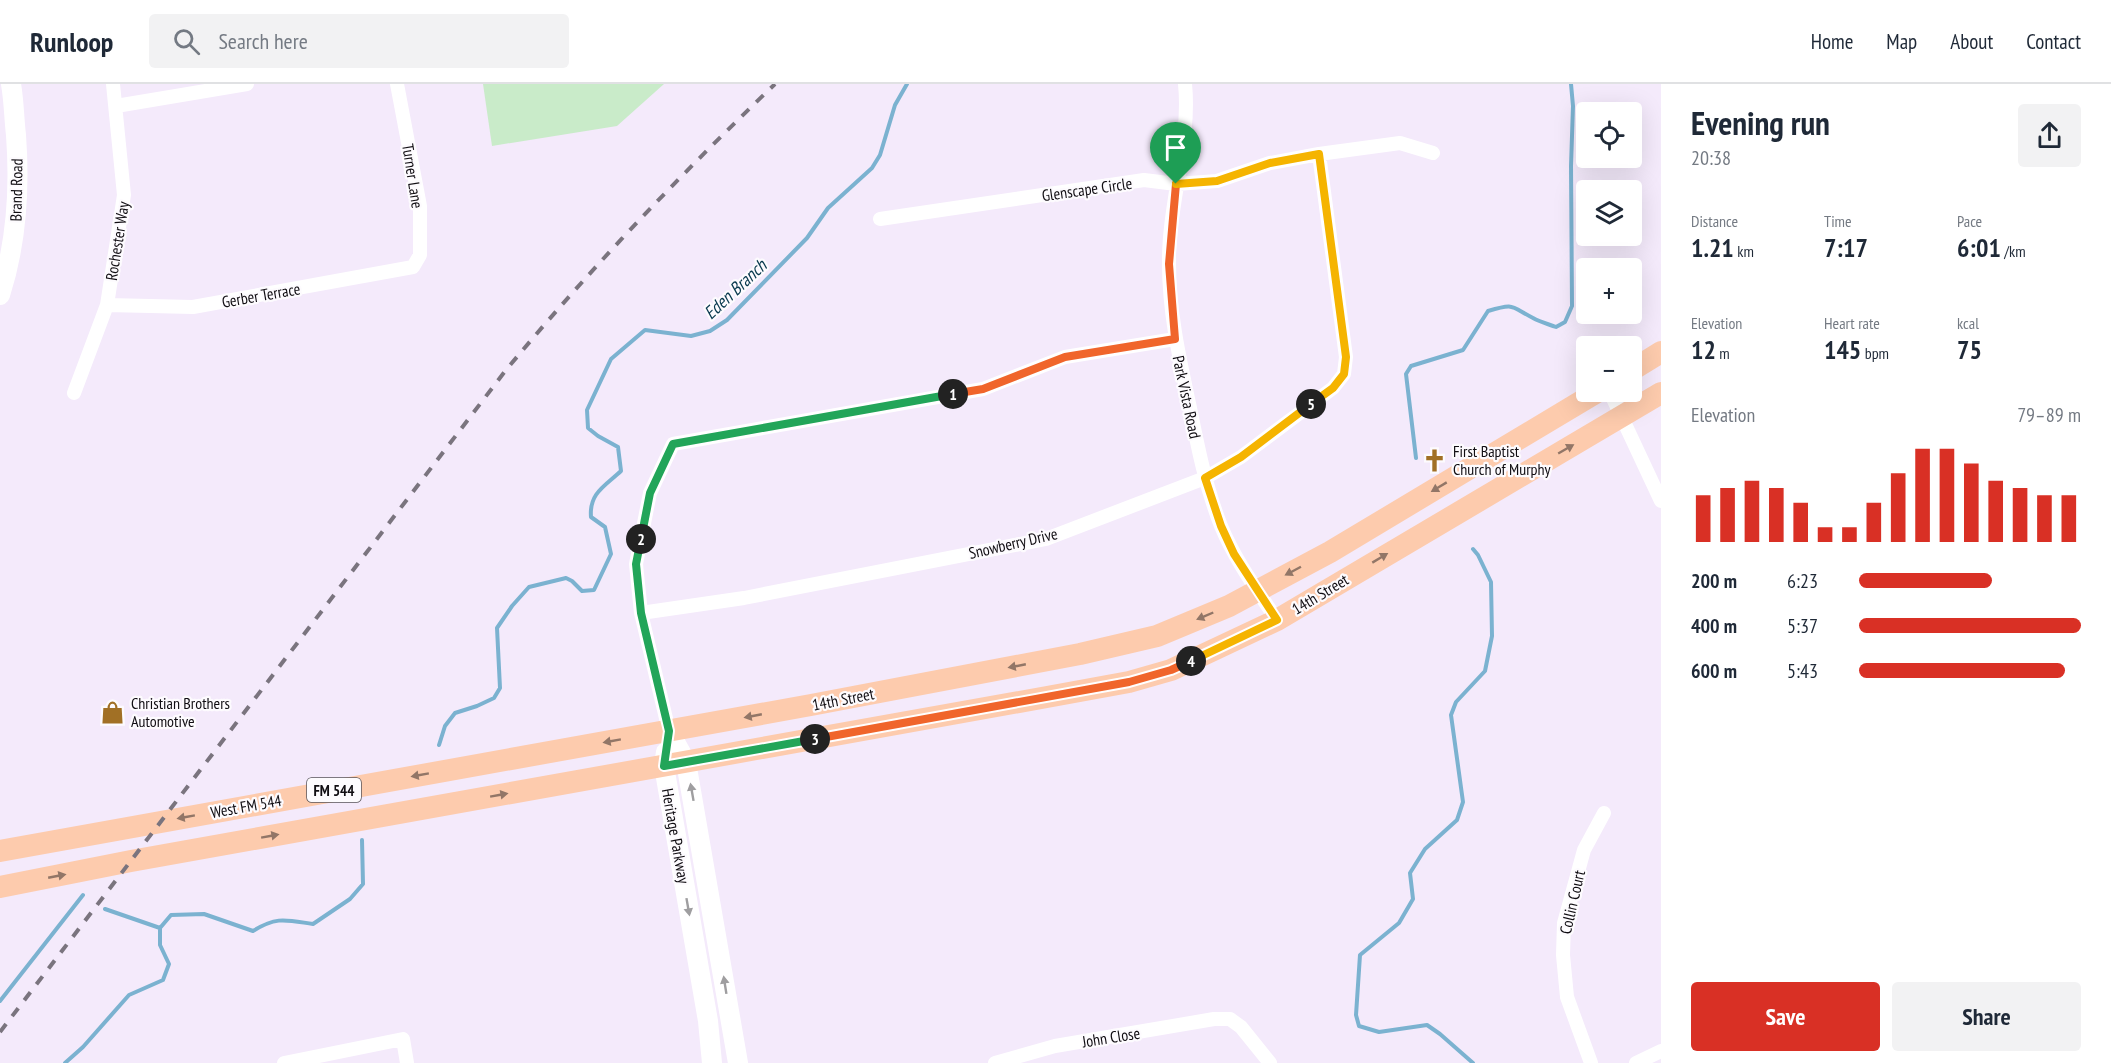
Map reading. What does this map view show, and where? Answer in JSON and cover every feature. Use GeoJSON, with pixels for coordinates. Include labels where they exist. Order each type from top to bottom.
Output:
{"type":"FeatureCollection","features":[{"type":"Feature","properties":{"kind":"main road","name":"Brand Road"},"geometry":{"type":"LineString","coordinates":[[0,295],[8,272],[17,208],[19,174],[11,84]]}},
{"type":"Feature","properties":{"kind":"main road"},"geometry":{"type":"LineString","coordinates":[[1642,364],[1661,352]]}},
{"type":"Feature","properties":{"kind":"main road","name":"14th Street"},"geometry":{"type":"LineString","coordinates":[[664,766],[1129,682],[1171,670],[1277,620],[1468,505],[1661,393]]}},
{"type":"Feature","properties":{"kind":"main road","name":"14th Street"},"geometry":{"type":"LineString","coordinates":[[669,731],[1121,645],[1156,636],[1229,606],[1330,552],[1580,402]]}},
{"type":"Feature","properties":{"kind":"main road","name":"Heritage Parkway"},"geometry":{"type":"LineString","coordinates":[[669,731],[686,762],[738,1063]]}},
{"type":"Feature","properties":{"kind":"main road","name":"Heritage Parkway"},"geometry":{"type":"LineString","coordinates":[[669,731],[664,766],[708,1021],[712,1063]]}},
{"type":"Feature","properties":{"kind":"main road","name":"West FM 544"},"geometry":{"type":"LineString","coordinates":[[0,851],[669,731]]}},
{"type":"Feature","properties":{"kind":"main road","name":"West FM 544"},"geometry":{"type":"LineString","coordinates":[[0,887],[131,861],[664,766]]}},
{"type":"Feature","properties":{"kind":"main road"},"geometry":{"type":"LineString","coordinates":[[708,1021],[730,1017]]}},
{"type":"Feature","properties":{"kind":"street","name":"Rochester Way"},"geometry":{"type":"LineString","coordinates":[[74,393],[107,305],[124,195],[113,84]]}},
{"type":"Feature","properties":{"kind":"street"},"geometry":{"type":"LineString","coordinates":[[116,106],[247,84]]}},
{"type":"Feature","properties":{"kind":"street","name":"Turner Lane"},"geometry":{"type":"LineString","coordinates":[[398,84],[420,206],[420,255],[413,267]]}},
{"type":"Feature","properties":{"kind":"street","name":"Park Vista Road"},"geometry":{"type":"LineString","coordinates":[[1185,84],[1187,105],[1176,184],[1169,264],[1175,339],[1205,478],[1221,526],[1234,554],[1277,620]]}},
{"type":"Feature","properties":{"kind":"street","name":"Glenscape Circle"},"geometry":{"type":"LineString","coordinates":[[880,219],[1144,180],[1176,184],[1217,181],[1270,163],[1401,143],[1433,153]]}},
{"type":"Feature","properties":{"kind":"street","name":"Snowberry Drive"},"geometry":{"type":"LineString","coordinates":[[641,613],[744,598],[1046,539],[1205,478],[1241,457],[1333,388],[1344,374],[1346,357],[1319,154]]}},
{"type":"Feature","properties":{"kind":"street","name":"Gerber Terrace"},"geometry":{"type":"LineString","coordinates":[[107,305],[193,307],[413,267]]}},
{"type":"Feature","properties":{"kind":"street"},"geometry":{"type":"LineString","coordinates":[[669,731],[641,613],[636,564],[650,493],[673,444],[983,389],[1065,357],[1175,339]]}},
{"type":"Feature","properties":{"kind":"street"},"geometry":{"type":"LineString","coordinates":[[1614,402],[1661,501]]}},
{"type":"Feature","properties":{"kind":"street","name":"Collin Court"},"geometry":{"type":"LineString","coordinates":[[1591,1063],[1567,997],[1563,956],[1564,923],[1584,850],[1604,813]]}},
{"type":"Feature","properties":{"kind":"street","name":"John Close"},"geometry":{"type":"LineString","coordinates":[[995,1063],[1055,1046],[1214,1019],[1230,1019],[1241,1027],[1270,1063]]}},
{"type":"Feature","properties":{"kind":"street"},"geometry":{"type":"LineString","coordinates":[[284,1063],[403,1039],[407,1063]]}},
{"type":"Feature","properties":{"kind":"street"},"geometry":{"type":"LineString","coordinates":[[1636,1063],[1661,1051]]}},
{"type":"Feature","properties":{"kind":"green space"},"geometry":{"type":"Polygon","coordinates":[[[483,84],[664,84],[617,126],[492,146],[483,84]]]}},
{"type":"Feature","properties":{"kind":"waterway","name":"Eden Branch"},"geometry":{"type":"LineString","coordinates":[[439,745],[445,726],[455,713],[494,698],[500,688],[497,628],[529,587],[566,578],[582,591],[594,590],[611,554],[605,527],[591,517],[591,509],[595,496],[621,471],[618,447],[588,428],[587,410],[611,359],[645,330],[691,336],[710,331],[727,320],[807,238],[828,208],[872,168],[880,155],[895,105],[907,84]]}},
{"type":"Feature","properties":{"kind":"waterway"},"geometry":{"type":"LineString","coordinates":[[1416,458],[1406,374],[1411,366],[1463,350],[1488,311],[1512,307],[1538,321],[1556,327],[1565,322],[1572,306],[1573,106],[1571,84]]}},
{"type":"Feature","properties":{"kind":"waterway"},"geometry":{"type":"LineString","coordinates":[[1473,549],[1491,582],[1492,636],[1485,671],[1456,702],[1451,715],[1463,802],[1457,820],[1425,849],[1410,873],[1413,899],[1399,923],[1360,955],[1356,1015],[1359,1026],[1379,1032],[1427,1025],[1473,1063]]}},
{"type":"Feature","properties":{"kind":"waterway","name":"Eden Branch"},"geometry":{"type":"LineString","coordinates":[[65,1063],[83,1047],[129,995],[163,980],[169,964],[160,945],[160,928],[171,915],[204,914],[253,931],[261,926],[282,920],[313,924],[350,899],[363,884],[362,840]]}},
{"type":"Feature","properties":{"kind":"waterway"},"geometry":{"type":"LineString","coordinates":[[0,1001],[83,895]]}},
{"type":"Feature","properties":{"kind":"waterway"},"geometry":{"type":"LineString","coordinates":[[105,909],[160,928]]}},
{"type":"Feature","properties":{"kind":"railway"},"geometry":{"type":"LineString","coordinates":[[0,1032],[506,370],[636,223],[775,84]]}},
{"type":"Feature","properties":{"kind":"place","name":"First Baptist Church of Murphy"},"geometry":{"type":"Point","coordinates":[1435,460]}},
{"type":"Feature","properties":{"kind":"place","name":"Christian Brothers Automotive"},"geometry":{"type":"Point","coordinates":[113,712]}},
{"type":"Feature","properties":{"kind":"route"},"geometry":{"type":"LineString","coordinates":[[1319,154],[1346,357],[1344,374],[1333,388],[1241,457],[1205,478],[1221,526],[1234,554],[1277,620],[1171,670],[1129,682],[664,766],[669,731],[641,613],[636,564],[650,493],[673,444],[983,389],[1065,357],[1175,339],[1169,264],[1176,184],[1217,181],[1270,163],[1319,154]]}}]}
